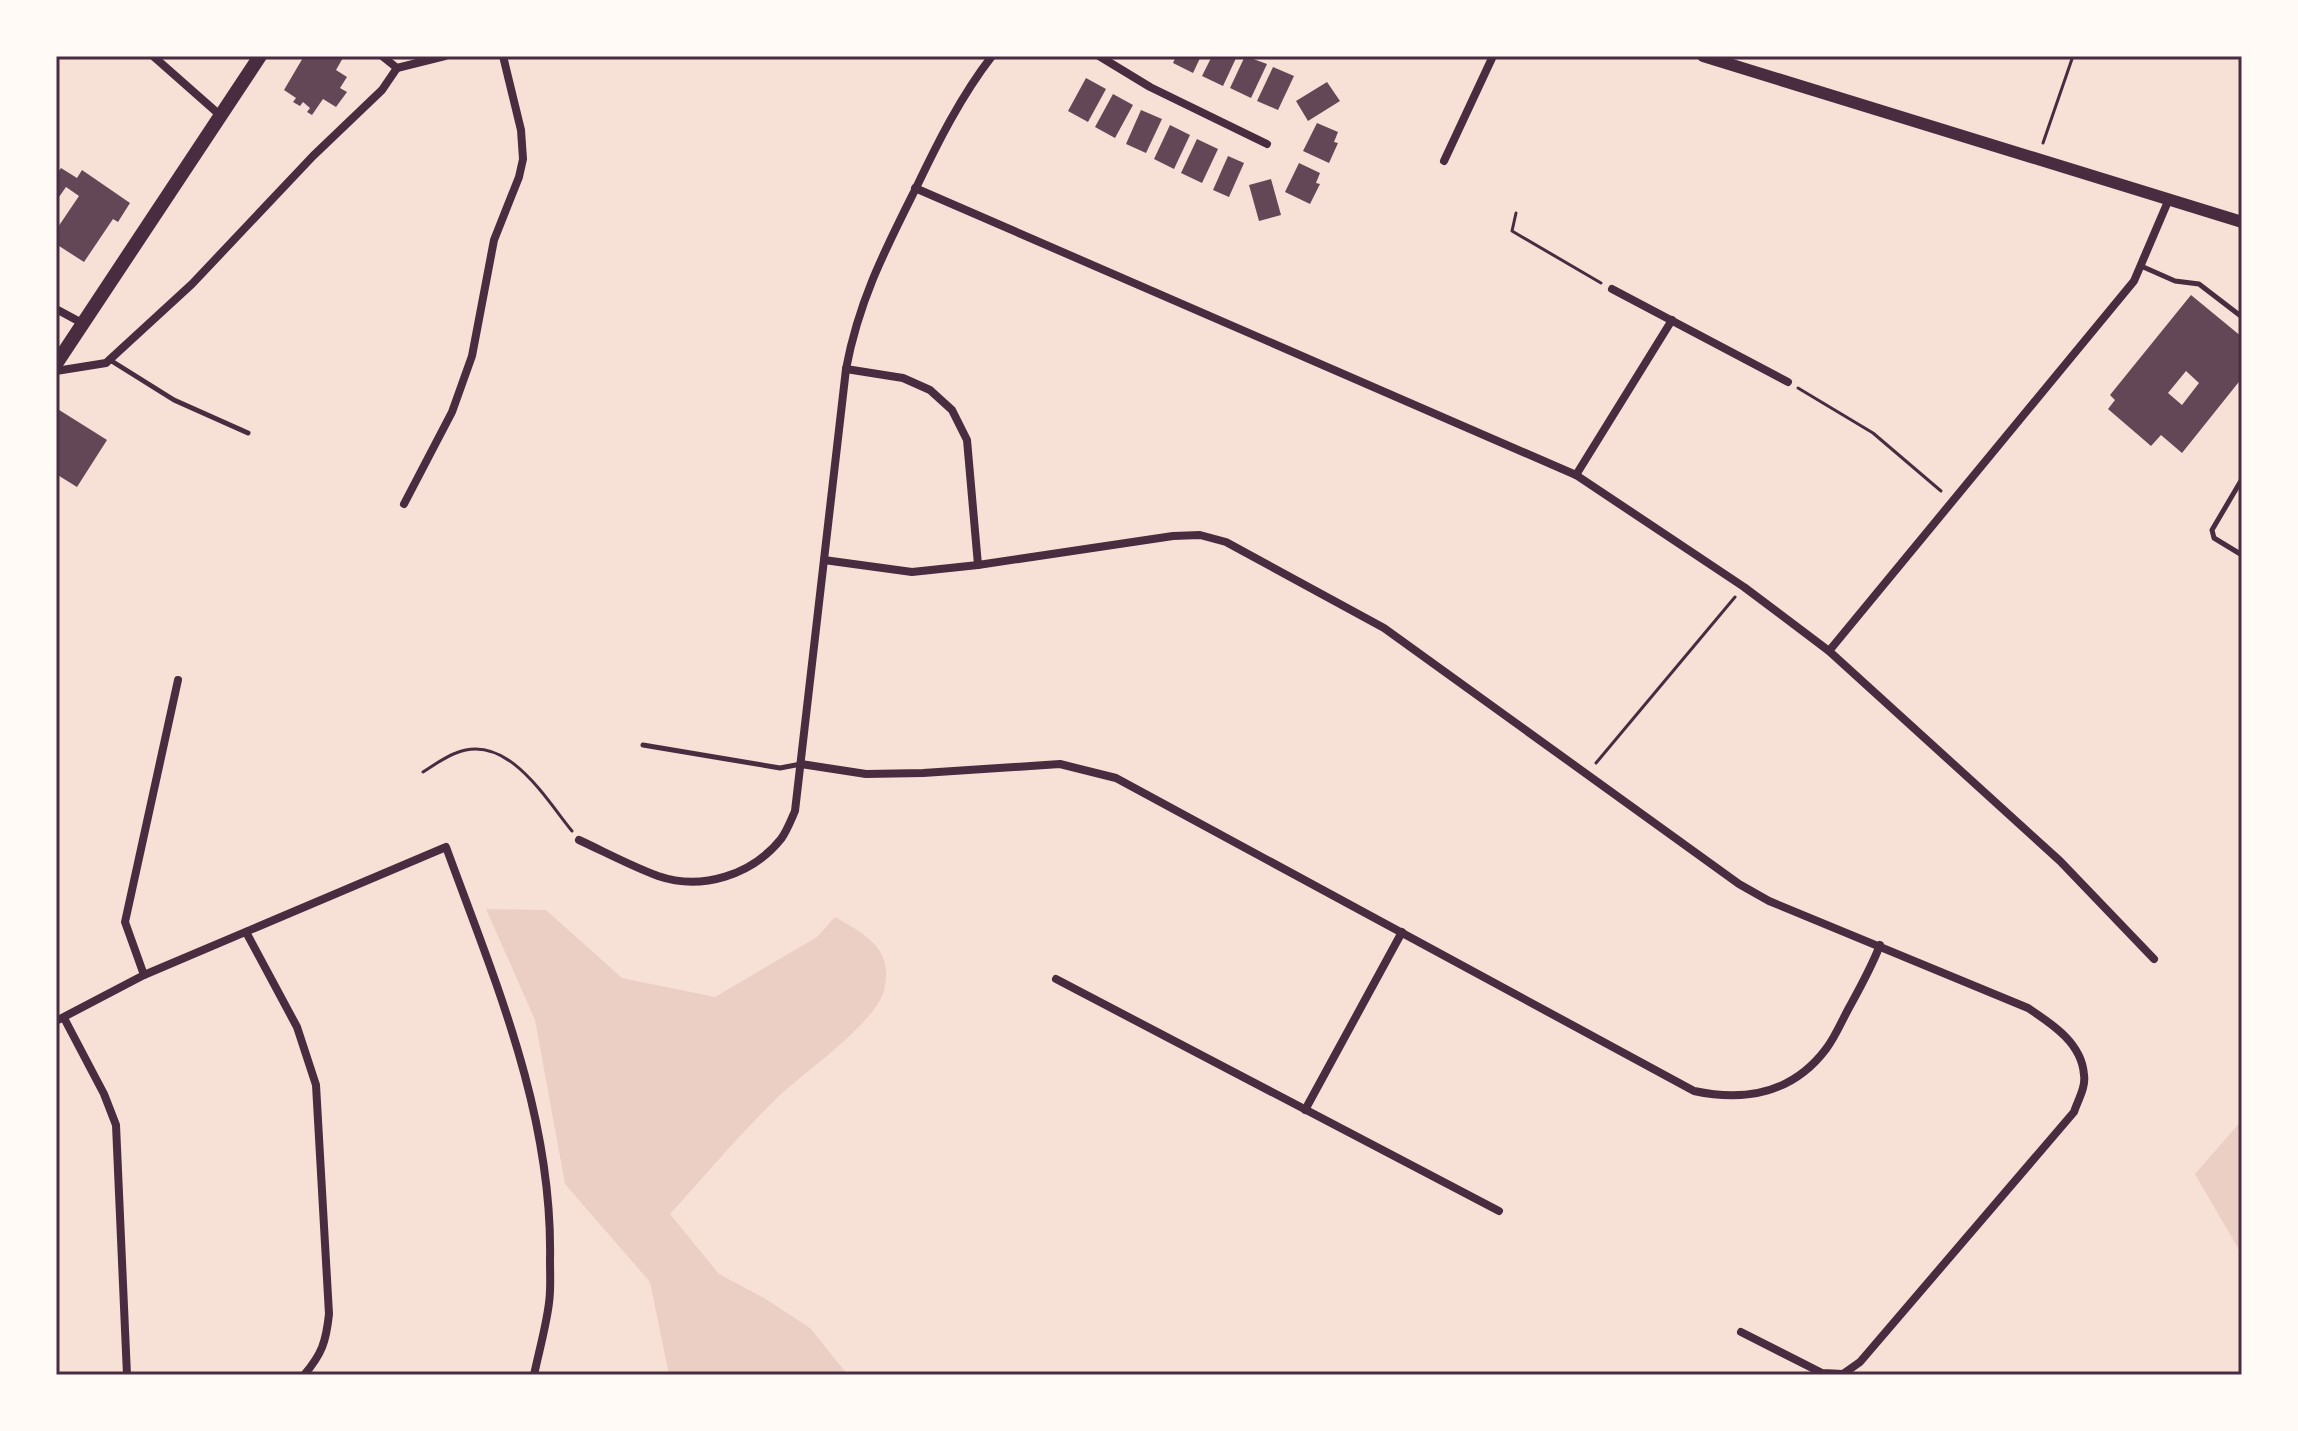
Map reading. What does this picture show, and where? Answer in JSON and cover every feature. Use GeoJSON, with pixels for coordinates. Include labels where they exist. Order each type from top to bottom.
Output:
{"type":"FeatureCollection","features":[{"type":"Feature","properties":{"kind":"main road"},"geometry":{"type":"LineString","coordinates":[[56,364],[260,56]]}},
{"type":"Feature","properties":{"kind":"street"},"geometry":{"type":"LineString","coordinates":[[153,56],[221,116]]}},
{"type":"Feature","properties":{"kind":"street"},"geometry":{"type":"LineString","coordinates":[[382,56],[397,68]]}},
{"type":"Feature","properties":{"kind":"street"},"geometry":{"type":"LineString","coordinates":[[56,371],[106,363],[192,284],[313,156],[382,90],[397,68],[445,56]]}},
{"type":"Feature","properties":{"kind":"street"},"geometry":{"type":"LineString","coordinates":[[404,504],[452,412],[462,384],[477,336],[485,274],[494,240],[523,159],[521,130],[503,56]]}},
{"type":"Feature","properties":{"kind":"street"},"geometry":{"type":"LineString","coordinates":[[579,840],[661,877],[701,882],[733,875],[762,859],[782,837],[795,811],[853,331],[874,270],[947,124],[992,56]]}},
{"type":"Feature","properties":{"kind":"street"},"geometry":{"type":"LineString","coordinates":[[1099,56],[1150,87],[1267,144]]}},
{"type":"Feature","properties":{"kind":"street"},"geometry":{"type":"LineString","coordinates":[[1444,161],[1493,56]]}},
{"type":"Feature","properties":{"kind":"street"},"geometry":{"type":"LineString","coordinates":[[1703,56],[2242,222]]}},
{"type":"Feature","properties":{"kind":"street"},"geometry":{"type":"LineString","coordinates":[[915,188],[1576,475],[1744,587],[1829,651],[2060,861],[2154,959]]}},
{"type":"Feature","properties":{"kind":"street"},"geometry":{"type":"LineString","coordinates":[[1829,651],[1955,502],[2134,281],[2169,199]]}},
{"type":"Feature","properties":{"kind":"street"},"geometry":{"type":"LineString","coordinates":[[1612,289],[1788,382]]}},
{"type":"Feature","properties":{"kind":"street"},"geometry":{"type":"LineString","coordinates":[[56,309],[82,323]]}},
{"type":"Feature","properties":{"kind":"street"},"geometry":{"type":"LineString","coordinates":[[1576,475],[1672,320]]}},
{"type":"Feature","properties":{"kind":"street"},"geometry":{"type":"LineString","coordinates":[[846,369],[903,378],[930,390],[952,410],[967,440],[978,565]]}},
{"type":"Feature","properties":{"kind":"street"},"geometry":{"type":"LineString","coordinates":[[824,560],[912,572],[1173,536],[1200,535],[1226,542],[1384,628],[1739,884],[1769,901],[2028,1008],[2072,1043],[2084,1074],[2083,1088],[2074,1112],[1860,1362],[1843,1374],[1822,1373],[1741,1332]]}},
{"type":"Feature","properties":{"kind":"street"},"geometry":{"type":"LineString","coordinates":[[144,975],[125,922],[178,680]]}},
{"type":"Feature","properties":{"kind":"street"},"geometry":{"type":"LineString","coordinates":[[801,764],[866,774],[1060,764],[1116,778],[1694,1091],[1720,1096],[1743,1096],[1769,1090],[1813,1065],[1828,1047],[1880,945]]}},
{"type":"Feature","properties":{"kind":"street"},"geometry":{"type":"LineString","coordinates":[[127,1375],[116,1125],[104,1094],[60,1019],[144,975],[446,847],[528,1082],[546,1166],[551,1234],[549,1302],[534,1375]]}},
{"type":"Feature","properties":{"kind":"street"},"geometry":{"type":"LineString","coordinates":[[246,932],[297,1027],[316,1085],[329,1314],[326,1342],[304,1375]]}},
{"type":"Feature","properties":{"kind":"street"},"geometry":{"type":"LineString","coordinates":[[1305,1110],[1402,932]]}},
{"type":"Feature","properties":{"kind":"street"},"geometry":{"type":"LineString","coordinates":[[1056,979],[1499,1211]]}},
{"type":"Feature","properties":{"kind":"lane"},"geometry":{"type":"LineString","coordinates":[[2140,266],[2175,281],[2199,284],[2242,317]]}},
{"type":"Feature","properties":{"kind":"lane"},"geometry":{"type":"LineString","coordinates":[[109,360],[174,400],[248,433]]}},
{"type":"Feature","properties":{"kind":"lane"},"geometry":{"type":"LineString","coordinates":[[2242,479],[2212,530],[2214,538],[2242,555]]}},
{"type":"Feature","properties":{"kind":"lane"},"geometry":{"type":"LineString","coordinates":[[643,745],[780,768],[801,764]]}},
{"type":"Feature","properties":{"kind":"path"},"geometry":{"type":"LineString","coordinates":[[2038,158],[2073,56]]}},
{"type":"Feature","properties":{"kind":"path"},"geometry":{"type":"LineString","coordinates":[[1516,213],[1512,231],[1612,289]]}},
{"type":"Feature","properties":{"kind":"path"},"geometry":{"type":"LineString","coordinates":[[1788,382],[1873,433],[1955,502]]}},
{"type":"Feature","properties":{"kind":"path"},"geometry":{"type":"LineString","coordinates":[[1586,775],[1744,587]]}},
{"type":"Feature","properties":{"kind":"path"},"geometry":{"type":"LineString","coordinates":[[423,772],[457,752],[480,749],[506,758],[527,774],[579,840]]}},
{"type":"Feature","properties":{"kind":"shaded area"},"geometry":{"type":"Polygon","coordinates":[[[486,909],[546,910],[622,978],[715,997],[817,937],[835,917],[875,944],[885,963],[886,976],[884,990],[868,1017],[764,1111],[670,1214],[719,1274],[810,1328],[848,1375],[669,1375],[650,1282],[565,1184],[535,1020],[486,909]]]}},
{"type":"Feature","properties":{"kind":"shaded area"},"geometry":{"type":"Polygon","coordinates":[[[2242,1120],[2242,1255],[2195,1174],[2242,1120]]]}},
{"type":"Feature","properties":{"kind":"building"},"geometry":{"type":"Polygon","coordinates":[[[304,56],[344,56],[336,70],[347,77],[340,88],[347,92],[336,107],[323,99],[312,115],[307,112],[310,108],[303,102],[300,106],[293,102],[296,98],[284,90],[304,56]]]}},
{"type":"Feature","properties":{"kind":"building"},"geometry":{"type":"Polygon","coordinates":[[[1176,56],[1201,56],[1193,73],[1173,63],[1176,56]]]}},
{"type":"Feature","properties":{"kind":"building"},"geometry":{"type":"Polygon","coordinates":[[[1212,56],[1237,56],[1223,86],[1202,76],[1212,56]]]}},
{"type":"Feature","properties":{"kind":"building"},"geometry":{"type":"Polygon","coordinates":[[[1245,56],[1267,64],[1251,98],[1230,88],[1245,56]]]}},
{"type":"Feature","properties":{"kind":"building"},"geometry":{"type":"Polygon","coordinates":[[[1273,67],[1294,76],[1278,110],[1257,101],[1273,67]]]}},
{"type":"Feature","properties":{"kind":"building"},"geometry":{"type":"Polygon","coordinates":[[[1086,78],[1106,89],[1088,122],[1068,111],[1086,78]]]}},
{"type":"Feature","properties":{"kind":"building"},"geometry":{"type":"Polygon","coordinates":[[[1327,82],[1340,101],[1308,121],[1296,101],[1327,82]]]}},
{"type":"Feature","properties":{"kind":"building"},"geometry":{"type":"Polygon","coordinates":[[[1113,94],[1133,105],[1115,138],[1095,127],[1113,94]]]}},
{"type":"Feature","properties":{"kind":"building"},"geometry":{"type":"Polygon","coordinates":[[[1141,110],[1162,119],[1146,153],[1126,144],[1141,110]]]}},
{"type":"Feature","properties":{"kind":"building"},"geometry":{"type":"Polygon","coordinates":[[[1317,123],[1338,132],[1334,142],[1338,143],[1329,163],[1303,151],[1317,123]]]}},
{"type":"Feature","properties":{"kind":"building"},"geometry":{"type":"Polygon","coordinates":[[[1170,125],[1190,135],[1174,169],[1154,159],[1170,125]]]}},
{"type":"Feature","properties":{"kind":"building"},"geometry":{"type":"Polygon","coordinates":[[[1197,139],[1218,149],[1202,183],[1181,173],[1197,139]]]}},
{"type":"Feature","properties":{"kind":"building"},"geometry":{"type":"Polygon","coordinates":[[[1228,156],[1244,163],[1229,197],[1213,190],[1228,156]]]}},
{"type":"Feature","properties":{"kind":"building"},"geometry":{"type":"Polygon","coordinates":[[[1299,163],[1320,173],[1316,183],[1320,184],[1310,204],[1285,192],[1299,163]]]}},
{"type":"Feature","properties":{"kind":"building"},"geometry":{"type":"Polygon","coordinates":[[[61,168],[77,178],[82,170],[130,203],[118,222],[113,219],[84,262],[56,244],[56,230],[79,196],[66,187],[59,197],[56,195],[56,175],[61,168]]]}},
{"type":"Feature","properties":{"kind":"building"},"geometry":{"type":"Polygon","coordinates":[[[1271,179],[1281,215],[1259,221],[1249,185],[1271,179]]]}},
{"type":"Feature","properties":{"kind":"building"},"geometry":{"type":"Polygon","coordinates":[[[2191,295],[2242,337],[2242,378],[2182,453],[2161,435],[2151,446],[2108,409],[2115,400],[2110,395],[2191,295]],[[2186,371],[2168,393],[2182,405],[2199,383],[2186,371]]]}},
{"type":"Feature","properties":{"kind":"building"},"geometry":{"type":"Polygon","coordinates":[[[56,408],[107,440],[77,487],[56,474],[56,408]]]}}]}
